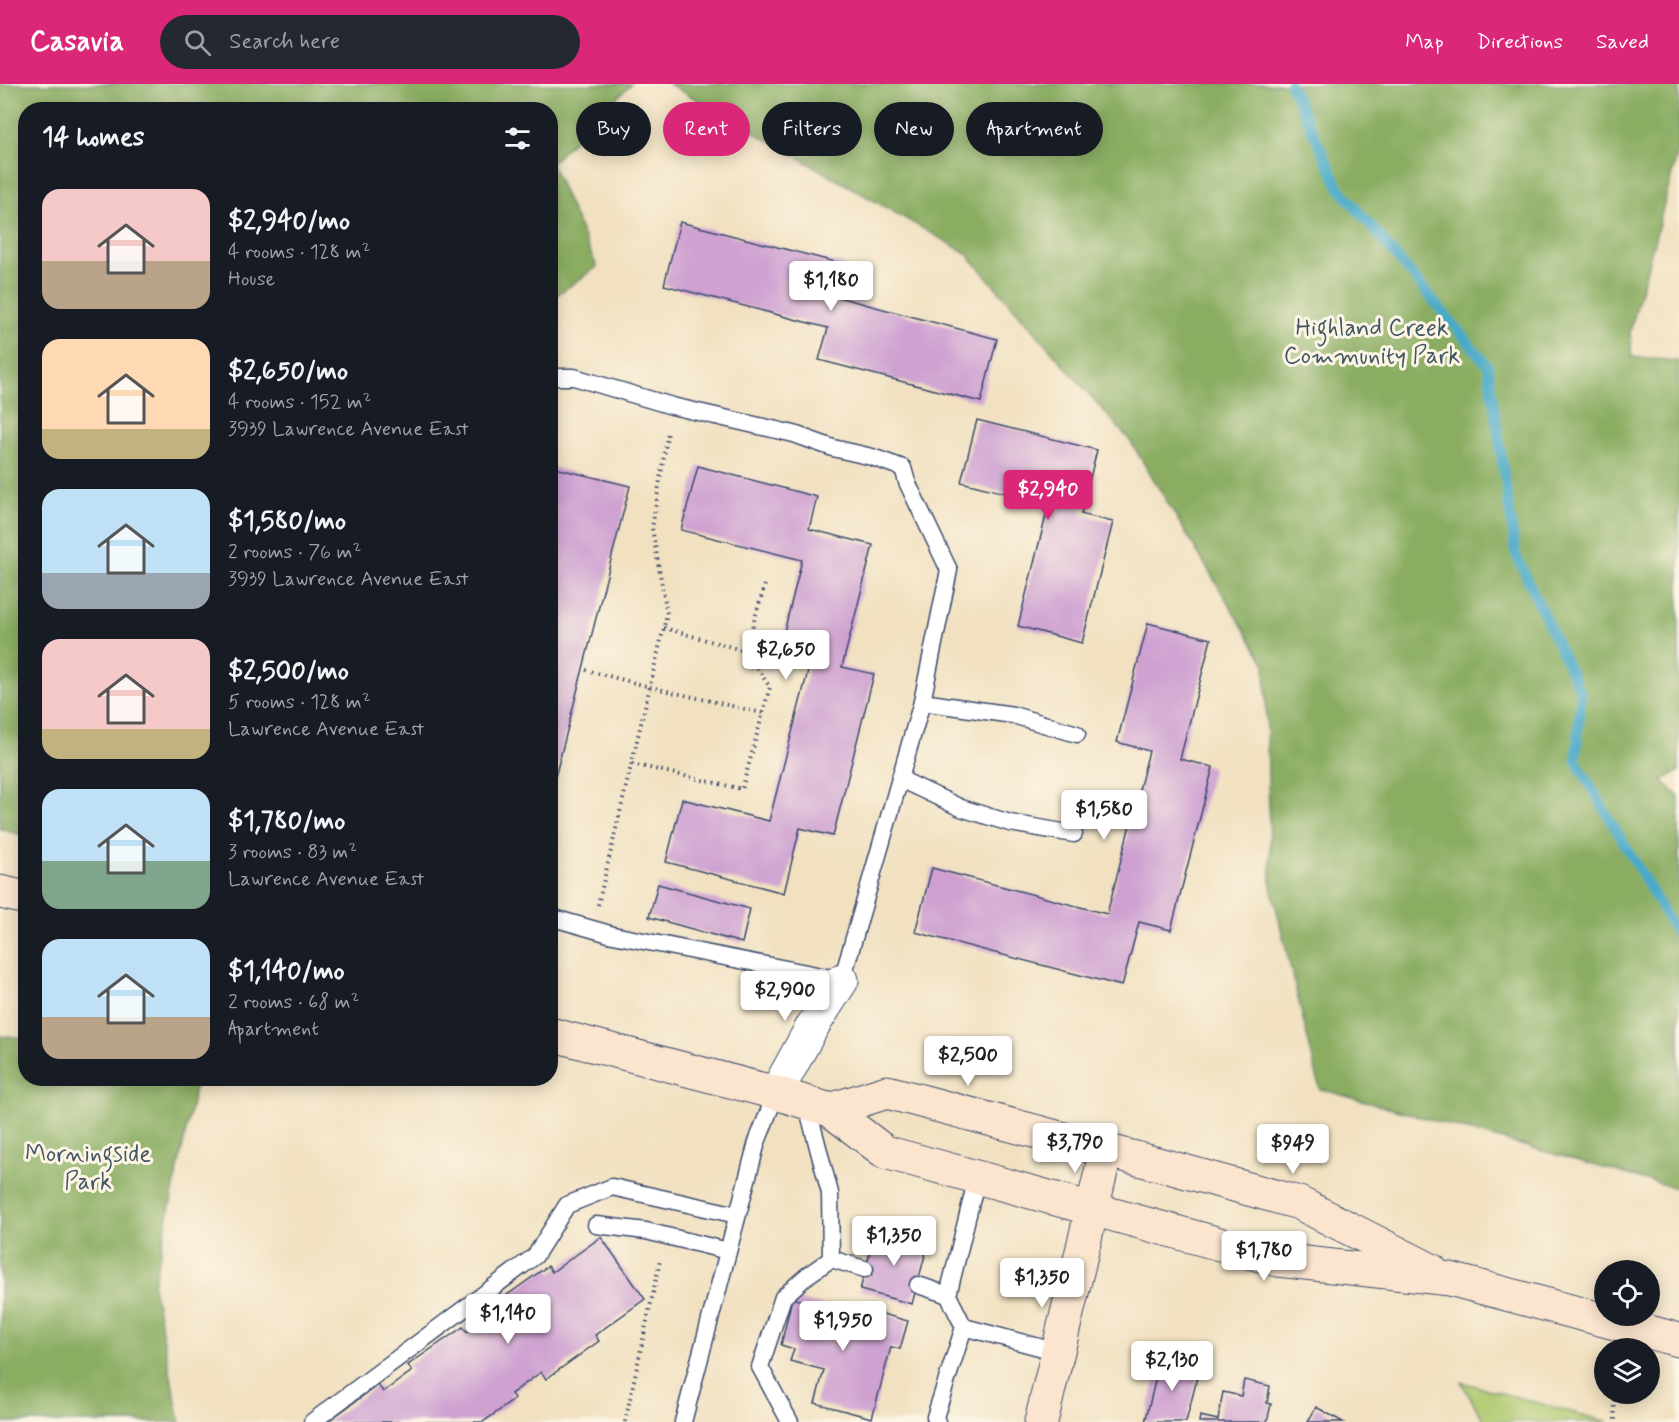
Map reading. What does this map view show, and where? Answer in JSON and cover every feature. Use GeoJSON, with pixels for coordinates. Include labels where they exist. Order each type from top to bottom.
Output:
{"type":"FeatureCollection","features":[{"type":"Feature","properties":{"kind":"main road"},"geometry":{"type":"LineString","coordinates":[[0,892],[18,896]]}},
{"type":"Feature","properties":{"kind":"main road"},"geometry":{"type":"LineString","coordinates":[[558,1036],[804,1102],[885,1152],[1278,1260],[1450,1279],[1679,1340]]}},
{"type":"Feature","properties":{"kind":"main road"},"geometry":{"type":"LineString","coordinates":[[804,1102],[887,1092],[1299,1203],[1450,1279]]}},
{"type":"Feature","properties":{"kind":"main road"},"geometry":{"type":"LineString","coordinates":[[1041,1422],[1106,1151]]}},
{"type":"Feature","properties":{"kind":"street"},"geometry":{"type":"LineString","coordinates":[[804,1102],[812,1027],[842,980]]}},
{"type":"Feature","properties":{"kind":"lane"},"geometry":{"type":"LineString","coordinates":[[558,377],[574,377],[672,406],[794,434],[903,468],[949,570],[922,702],[842,980],[613,936],[558,919]]}},
{"type":"Feature","properties":{"kind":"lane"},"geometry":{"type":"LineString","coordinates":[[922,702],[1012,715],[1077,734]]}},
{"type":"Feature","properties":{"kind":"lane"},"geometry":{"type":"LineString","coordinates":[[900,779],[961,808],[1010,823],[1074,834]]}},
{"type":"Feature","properties":{"kind":"lane"},"geometry":{"type":"LineString","coordinates":[[683,1422],[757,1142],[804,1102],[830,1194],[831,1259]]}},
{"type":"Feature","properties":{"kind":"lane"},"geometry":{"type":"LineString","coordinates":[[937,1422],[934,1417],[964,1328],[948,1295],[977,1178]]}},
{"type":"Feature","properties":{"kind":"lane"},"geometry":{"type":"LineString","coordinates":[[312,1422],[535,1256],[567,1205],[612,1187],[737,1215]]}},
{"type":"Feature","properties":{"kind":"lane"},"geometry":{"type":"LineString","coordinates":[[596,1225],[646,1231],[728,1251]]}},
{"type":"Feature","properties":{"kind":"lane"},"geometry":{"type":"LineString","coordinates":[[831,1259],[866,1269]]}},
{"type":"Feature","properties":{"kind":"lane"},"geometry":{"type":"LineString","coordinates":[[790,1422],[760,1367],[783,1298],[808,1275],[831,1259]]}},
{"type":"Feature","properties":{"kind":"lane"},"geometry":{"type":"LineString","coordinates":[[918,1284],[948,1295]]}},
{"type":"Feature","properties":{"kind":"lane"},"geometry":{"type":"LineString","coordinates":[[964,1328],[1058,1352]]}},
{"type":"Feature","properties":{"kind":"path"},"geometry":{"type":"LineString","coordinates":[[592,929],[667,614],[652,528],[672,406]]}},
{"type":"Feature","properties":{"kind":"path"},"geometry":{"type":"LineString","coordinates":[[745,651],[766,581]]}},
{"type":"Feature","properties":{"kind":"path"},"geometry":{"type":"LineString","coordinates":[[632,764],[742,789],[770,687],[745,651],[664,628]]}},
{"type":"Feature","properties":{"kind":"path"},"geometry":{"type":"LineString","coordinates":[[586,670],[762,713]]}},
{"type":"Feature","properties":{"kind":"path"},"geometry":{"type":"LineString","coordinates":[[625,1422],[666,1236]]}},
{"type":"Feature","properties":{"kind":"path"},"geometry":{"type":"LineString","coordinates":[[1614,1404],[1615,1422]]}},
{"type":"Feature","properties":{"kind":"green space"},"geometry":{"type":"Polygon","coordinates":[[[0,84],[631,84],[613,102],[576,102],[576,138],[558,156],[558,102],[18,102],[18,834],[0,829],[0,84]]]}},
{"type":"Feature","properties":{"kind":"green space","name":"Highland Creek Community Park"},"geometry":{"type":"Polygon","coordinates":[[[669,84],[1679,84],[1679,148],[1630,332],[1632,357],[1679,361],[1679,771],[1662,780],[1679,797],[1679,1189],[1320,1089],[1271,887],[1265,664],[1131,442],[966,253],[796,156],[862,156],[862,102],[762,102],[762,137],[750,130],[750,102],[701,102],[669,84]]]}},
{"type":"Feature","properties":{"kind":"green space"},"geometry":{"type":"Polygon","coordinates":[[[558,179],[597,267],[558,294],[558,179]]]}},
{"type":"Feature","properties":{"kind":"green space","name":"Morningside Park"},"geometry":{"type":"Polygon","coordinates":[[[0,1036],[18,1037],[18,1086],[196,1086],[153,1286],[180,1422],[0,1422],[0,1036]]]}},
{"type":"Feature","properties":{"kind":"green space"},"geometry":{"type":"Polygon","coordinates":[[[1461,1382],[1608,1422],[1485,1422],[1461,1382]]]}},
{"type":"Feature","properties":{"kind":"building"},"geometry":{"type":"Polygon","coordinates":[[[680,222],[843,264],[834,296],[997,339],[981,402],[819,360],[828,328],[664,285],[680,222]]]}},
{"type":"Feature","properties":{"kind":"building"},"geometry":{"type":"Polygon","coordinates":[[[977,420],[1097,450],[1081,514],[1113,522],[1082,643],[1018,626],[1049,504],[961,482],[977,420]]]}},
{"type":"Feature","properties":{"kind":"building"},"geometry":{"type":"Polygon","coordinates":[[[698,466],[817,497],[809,529],[873,545],[842,667],[874,674],[833,836],[800,828],[784,893],[666,862],[682,799],[769,821],[812,656],[780,648],[802,560],[681,530],[698,466]]]}},
{"type":"Feature","properties":{"kind":"building"},"geometry":{"type":"Polygon","coordinates":[[[558,469],[630,486],[558,766],[558,469]]]}},
{"type":"Feature","properties":{"kind":"building"},"geometry":{"type":"Polygon","coordinates":[[[1148,623],[1211,639],[1180,759],[1213,767],[1171,930],[1139,922],[1122,986],[915,932],[932,868],[1107,914],[1149,751],[1117,742],[1148,623]]]}},
{"type":"Feature","properties":{"kind":"building"},"geometry":{"type":"Polygon","coordinates":[[[658,884],[750,909],[742,943],[649,917],[658,884]]]}},
{"type":"Feature","properties":{"kind":"building"},"geometry":{"type":"Polygon","coordinates":[[[876,1230],[928,1244],[912,1304],[860,1290],[876,1230]]]}},
{"type":"Feature","properties":{"kind":"building"},"geometry":{"type":"Polygon","coordinates":[[[601,1237],[645,1299],[595,1335],[599,1341],[546,1379],[541,1372],[511,1394],[515,1399],[483,1422],[327,1422],[378,1385],[383,1392],[412,1371],[408,1365],[463,1327],[467,1332],[497,1311],[493,1305],[548,1266],[552,1272],[601,1237]]]}},
{"type":"Feature","properties":{"kind":"building"},"geometry":{"type":"Polygon","coordinates":[[[792,1298],[864,1316],[872,1311],[908,1321],[900,1349],[891,1347],[872,1418],[815,1403],[824,1370],[790,1361],[794,1349],[781,1345],[792,1298]]]}},
{"type":"Feature","properties":{"kind":"building"},"geometry":{"type":"Polygon","coordinates":[[[1161,1357],[1200,1367],[1186,1422],[1145,1422],[1161,1357]]]}},
{"type":"Feature","properties":{"kind":"building"},"geometry":{"type":"Polygon","coordinates":[[[1244,1380],[1270,1386],[1267,1403],[1271,1404],[1267,1422],[1199,1422],[1200,1416],[1218,1420],[1223,1392],[1241,1396],[1244,1380]]]}},
{"type":"Feature","properties":{"kind":"building"},"geometry":{"type":"Polygon","coordinates":[[[1316,1407],[1343,1422],[1308,1422],[1316,1407]]]}},
{"type":"Feature","properties":{"kind":"waterway"},"geometry":{"type":"LineString","coordinates":[[1290,84],[1340,189],[1488,366],[1516,555],[1581,694],[1576,761],[1679,938]]}}]}
